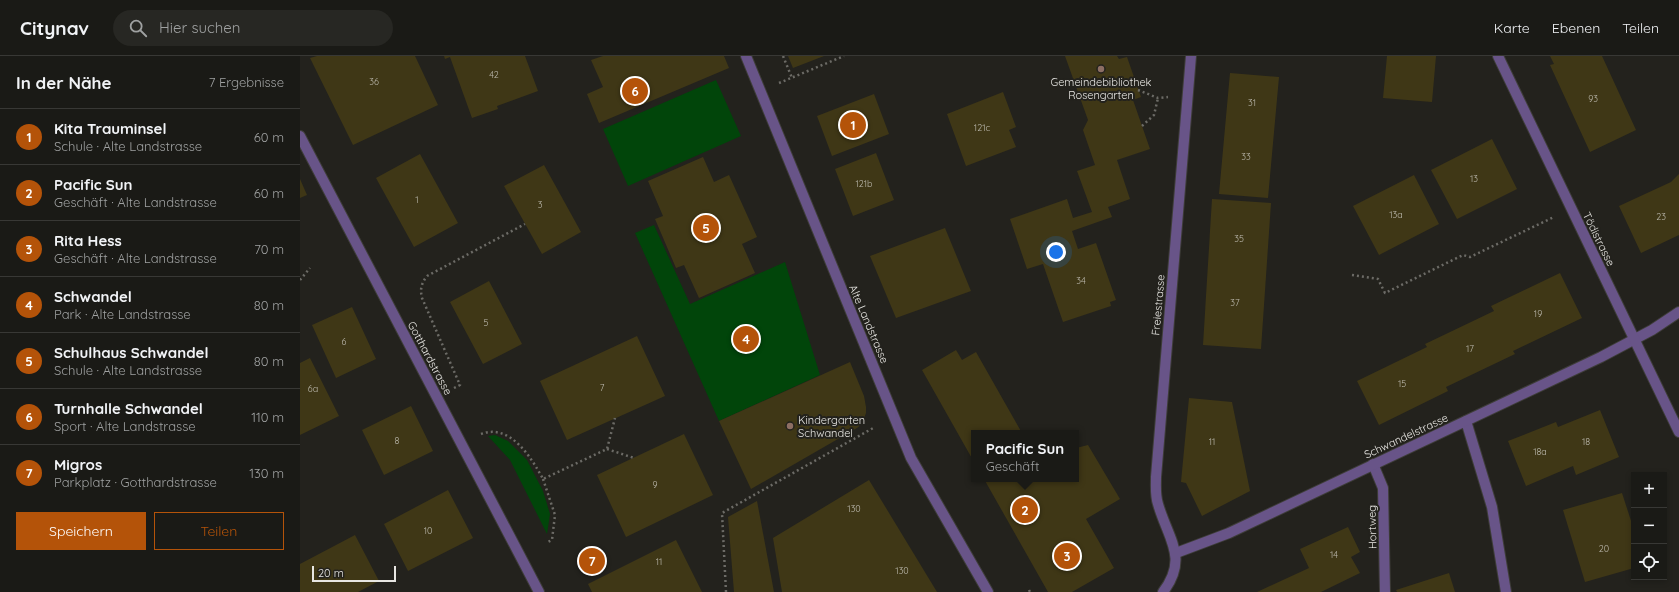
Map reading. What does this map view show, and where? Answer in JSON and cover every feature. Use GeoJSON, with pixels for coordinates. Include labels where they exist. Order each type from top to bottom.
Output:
{"type":"FeatureCollection","features":[{"type":"Feature","properties":{"kind":"street","name":"Alte Landstrasse"},"geometry":{"type":"LineString","coordinates":[[746,56],[911,458],[988,592]]}},
{"type":"Feature","properties":{"kind":"street","name":"Freiestrasse"},"geometry":{"type":"LineString","coordinates":[[1176,553],[1158,506],[1156,476],[1191,56]]}},
{"type":"Feature","properties":{"kind":"street","name":"Tödistrasse"},"geometry":{"type":"LineString","coordinates":[[1498,56],[1679,432]]}},
{"type":"Feature","properties":{"kind":"street","name":"Gotthardstrasse"},"geometry":{"type":"LineString","coordinates":[[300,136],[539,592]]}},
{"type":"Feature","properties":{"kind":"street","name":"Schwandelstrasse"},"geometry":{"type":"LineString","coordinates":[[1176,553],[1229,533],[1373,464],[1602,358],[1635,340],[1679,312]]}},
{"type":"Feature","properties":{"kind":"street"},"geometry":{"type":"LineString","coordinates":[[1466,421],[1492,507],[1506,592]]}},
{"type":"Feature","properties":{"kind":"street","name":"Hortweg"},"geometry":{"type":"LineString","coordinates":[[1373,464],[1383,488],[1385,592]]}},
{"type":"Feature","properties":{"kind":"street"},"geometry":{"type":"LineString","coordinates":[[1163,592],[1169,584],[1175,569],[1176,553]]}},
{"type":"Feature","properties":{"kind":"path"},"geometry":{"type":"LineString","coordinates":[[783,56],[792,78]]}},
{"type":"Feature","properties":{"kind":"path"},"geometry":{"type":"LineString","coordinates":[[760,91],[844,56]]}},
{"type":"Feature","properties":{"kind":"path"},"geometry":{"type":"LineString","coordinates":[[1138,90],[1158,98],[1172,97]]}},
{"type":"Feature","properties":{"kind":"path"},"geometry":{"type":"LineString","coordinates":[[1142,126],[1154,115],[1158,98]]}},
{"type":"Feature","properties":{"kind":"path"},"geometry":{"type":"LineString","coordinates":[[1352,275],[1378,279],[1385,293],[1463,255],[1470,257],[1555,217]]}},
{"type":"Feature","properties":{"kind":"path"},"geometry":{"type":"LineString","coordinates":[[450,390],[460,385],[422,298],[422,282],[427,276],[525,224]]}},
{"type":"Feature","properties":{"kind":"path"},"geometry":{"type":"LineString","coordinates":[[300,280],[310,268]]}},
{"type":"Feature","properties":{"kind":"path"},"geometry":{"type":"LineString","coordinates":[[607,449],[615,418]]}},
{"type":"Feature","properties":{"kind":"path"},"geometry":{"type":"LineString","coordinates":[[726,592],[722,513],[875,427]]}},
{"type":"Feature","properties":{"kind":"path"},"geometry":{"type":"LineString","coordinates":[[481,434],[488,431],[502,432],[515,442],[532,461],[543,479],[555,515],[552,540],[546,543]]}},
{"type":"Feature","properties":{"kind":"path"},"geometry":{"type":"LineString","coordinates":[[543,479],[607,449],[634,458]]}},
{"type":"Feature","properties":{"kind":"green space"},"geometry":{"type":"Polygon","coordinates":[[[716,80],[741,136],[628,186],[603,129],[716,80]]]}},
{"type":"Feature","properties":{"kind":"green space"},"geometry":{"type":"Polygon","coordinates":[[[654,225],[690,304],[785,262],[820,375],[719,421],[635,233],[654,225]]]}},
{"type":"Feature","properties":{"kind":"green space"},"geometry":{"type":"Polygon","coordinates":[[[495,435],[508,441],[527,460],[543,491],[550,514],[547,534],[510,460],[488,436],[495,435]]]}},
{"type":"Feature","properties":{"kind":"building"},"geometry":{"type":"Polygon","coordinates":[[[317,56],[415,56],[438,105],[353,145],[310,58],[317,56]]]}},
{"type":"Feature","properties":{"kind":"building"},"geometry":{"type":"Polygon","coordinates":[[[444,56],[525,56],[538,91],[497,106],[498,109],[472,118],[450,57],[445,59],[444,56]]]}},
{"type":"Feature","properties":{"kind":"building"},"geometry":{"type":"Polygon","coordinates":[[[603,56],[724,56],[729,68],[599,123],[587,94],[603,87],[591,60],[603,56]]]}},
{"type":"Feature","properties":{"kind":"building"},"geometry":{"type":"Polygon","coordinates":[[[788,56],[824,56],[793,68],[788,56]]]}},
{"type":"Feature","properties":{"kind":"building"},"geometry":{"type":"Polygon","coordinates":[[[1065,56],[1117,56],[1119,59],[1127,57],[1141,97],[1133,100],[1150,149],[1117,160],[1130,199],[1108,207],[1112,217],[1072,231],[1078,249],[1096,243],[1116,300],[1110,302],[1111,306],[1063,322],[1043,264],[1027,269],[1010,219],[1067,199],[1073,218],[1092,212],[1077,171],[1095,165],[1083,130],[1088,120],[1065,56]]]}},
{"type":"Feature","properties":{"kind":"building"},"geometry":{"type":"Polygon","coordinates":[[[1387,56],[1436,56],[1432,102],[1383,98],[1387,56]]]}},
{"type":"Feature","properties":{"kind":"building"},"geometry":{"type":"Polygon","coordinates":[[[1550,56],[1602,56],[1636,130],[1590,152],[1550,65],[1554,64],[1550,56]]]}},
{"type":"Feature","properties":{"kind":"building"},"geometry":{"type":"Polygon","coordinates":[[[1230,73],[1279,77],[1268,198],[1219,194],[1230,73]]]}},
{"type":"Feature","properties":{"kind":"building"},"geometry":{"type":"Polygon","coordinates":[[[1003,92],[1016,127],[1009,130],[1016,147],[966,166],[947,114],[1003,92]]]}},
{"type":"Feature","properties":{"kind":"building"},"geometry":{"type":"Polygon","coordinates":[[[874,94],[889,134],[832,156],[817,116],[874,94]]]}},
{"type":"Feature","properties":{"kind":"building"},"geometry":{"type":"Polygon","coordinates":[[[1492,139],[1517,189],[1457,219],[1431,170],[1492,139]]]}},
{"type":"Feature","properties":{"kind":"building"},"geometry":{"type":"Polygon","coordinates":[[[876,153],[894,200],[853,216],[835,169],[876,153]]]}},
{"type":"Feature","properties":{"kind":"building"},"geometry":{"type":"Polygon","coordinates":[[[420,154],[458,223],[414,247],[376,178],[420,154]]]}},
{"type":"Feature","properties":{"kind":"building"},"geometry":{"type":"Polygon","coordinates":[[[703,157],[714,182],[729,175],[757,237],[742,244],[755,273],[699,298],[684,265],[676,268],[655,219],[663,216],[648,181],[703,157]]]}},
{"type":"Feature","properties":{"kind":"building"},"geometry":{"type":"Polygon","coordinates":[[[544,165],[581,232],[542,254],[504,186],[544,165]]]}},
{"type":"Feature","properties":{"kind":"building"},"geometry":{"type":"Polygon","coordinates":[[[1679,174],[1679,235],[1641,253],[1619,206],[1671,182],[1679,174]]]}},
{"type":"Feature","properties":{"kind":"building"},"geometry":{"type":"Polygon","coordinates":[[[1414,175],[1439,224],[1379,255],[1353,206],[1414,175]]]}},
{"type":"Feature","properties":{"kind":"building"},"geometry":{"type":"Polygon","coordinates":[[[300,179],[307,195],[300,198],[300,179]]]}},
{"type":"Feature","properties":{"kind":"building"},"geometry":{"type":"Polygon","coordinates":[[[1212,199],[1271,203],[1261,349],[1203,345],[1212,199]]]}},
{"type":"Feature","properties":{"kind":"building"},"geometry":{"type":"Polygon","coordinates":[[[945,228],[971,291],[896,318],[870,256],[945,228]]]}},
{"type":"Feature","properties":{"kind":"building"},"geometry":{"type":"Polygon","coordinates":[[[1560,273],[1582,318],[1513,351],[1515,354],[1446,387],[1448,391],[1379,425],[1357,381],[1427,347],[1425,344],[1494,311],[1491,306],[1560,273]]]}},
{"type":"Feature","properties":{"kind":"building"},"geometry":{"type":"Polygon","coordinates":[[[489,281],[522,344],[483,364],[450,302],[489,281]]]}},
{"type":"Feature","properties":{"kind":"building"},"geometry":{"type":"Polygon","coordinates":[[[352,307],[376,359],[336,378],[312,325],[352,307]]]}},
{"type":"Feature","properties":{"kind":"building"},"geometry":{"type":"Polygon","coordinates":[[[637,336],[665,396],[567,440],[540,381],[637,336]]]}},
{"type":"Feature","properties":{"kind":"building"},"geometry":{"type":"Polygon","coordinates":[[[956,350],[962,360],[976,352],[1020,430],[971,430],[971,457],[922,370],[956,350]]]}},
{"type":"Feature","properties":{"kind":"building"},"geometry":{"type":"Polygon","coordinates":[[[310,358],[339,416],[300,435],[300,363],[310,358]]]}},
{"type":"Feature","properties":{"kind":"building","name":"Kindergarten Schwandel"},"geometry":{"type":"Polygon","coordinates":[[[850,362],[864,396],[866,413],[862,424],[751,489],[719,421],[850,362]]]}},
{"type":"Feature","properties":{"kind":"building"},"geometry":{"type":"Polygon","coordinates":[[[1189,398],[1232,402],[1250,491],[1202,516],[1186,483],[1181,482],[1189,398]]]}},
{"type":"Feature","properties":{"kind":"building"},"geometry":{"type":"Polygon","coordinates":[[[411,406],[433,451],[384,475],[362,430],[411,406]]]}},
{"type":"Feature","properties":{"kind":"building"},"geometry":{"type":"Polygon","coordinates":[[[1600,410],[1619,457],[1576,475],[1573,466],[1526,486],[1508,441],[1556,422],[1558,427],[1600,410]]]}},
{"type":"Feature","properties":{"kind":"building"},"geometry":{"type":"Polygon","coordinates":[[[684,434],[713,495],[626,537],[597,475],[684,434]]]}},
{"type":"Feature","properties":{"kind":"building"},"geometry":{"type":"Polygon","coordinates":[[[1088,445],[1120,499],[1086,519],[1114,568],[1072,592],[1048,592],[986,482],[1079,482],[1079,447],[1088,445]]]}},
{"type":"Feature","properties":{"kind":"building"},"geometry":{"type":"Polygon","coordinates":[[[869,480],[937,592],[782,592],[773,538],[869,480]]]}},
{"type":"Feature","properties":{"kind":"building"},"geometry":{"type":"Polygon","coordinates":[[[448,490],[473,538],[408,571],[384,524],[448,490]]]}},
{"type":"Feature","properties":{"kind":"building"},"geometry":{"type":"Polygon","coordinates":[[[1622,493],[1631,521],[1631,569],[1585,582],[1563,510],[1622,493]]]}},
{"type":"Feature","properties":{"kind":"building"},"geometry":{"type":"Polygon","coordinates":[[[757,501],[774,592],[734,592],[728,517],[757,501]]]}},
{"type":"Feature","properties":{"kind":"building"},"geometry":{"type":"Polygon","coordinates":[[[1348,527],[1360,552],[1351,557],[1360,573],[1321,592],[1257,592],[1309,568],[1300,549],[1348,527]]]}},
{"type":"Feature","properties":{"kind":"building"},"geometry":{"type":"Polygon","coordinates":[[[355,535],[379,581],[358,592],[300,592],[300,564],[355,535]]]}},
{"type":"Feature","properties":{"kind":"building"},"geometry":{"type":"Polygon","coordinates":[[[676,540],[702,592],[592,592],[588,584],[676,540]]]}},
{"type":"Feature","properties":{"kind":"building"},"geometry":{"type":"Polygon","coordinates":[[[1449,573],[1455,592],[1397,592],[1396,590],[1449,573]]]}},
{"type":"Feature","properties":{"kind":"place","name":"Gemeindebibliothek Rosengarten"},"geometry":{"type":"Point","coordinates":[1101,69]}},
{"type":"Feature","properties":{"kind":"place","name":"Turnhalle Schwandel"},"geometry":{"type":"Point","coordinates":[635,91]}},
{"type":"Feature","properties":{"kind":"place","name":"Kita Trauminsel"},"geometry":{"type":"Point","coordinates":[853,125]}},
{"type":"Feature","properties":{"kind":"place","name":"Schulhaus Schwandel"},"geometry":{"type":"Point","coordinates":[706,228]}},
{"type":"Feature","properties":{"kind":"place","name":"Schwandel"},"geometry":{"type":"Point","coordinates":[746,339]}},
{"type":"Feature","properties":{"kind":"place","name":"Kindergarten Schwandel"},"geometry":{"type":"Point","coordinates":[790,426]}},
{"type":"Feature","properties":{"kind":"place","name":"Pacific Sun"},"geometry":{"type":"Point","coordinates":[1025,510]}},
{"type":"Feature","properties":{"kind":"place","name":"Rita Hess"},"geometry":{"type":"Point","coordinates":[1067,556]}},
{"type":"Feature","properties":{"kind":"place","name":"Migros"},"geometry":{"type":"Point","coordinates":[592,561]}}]}
